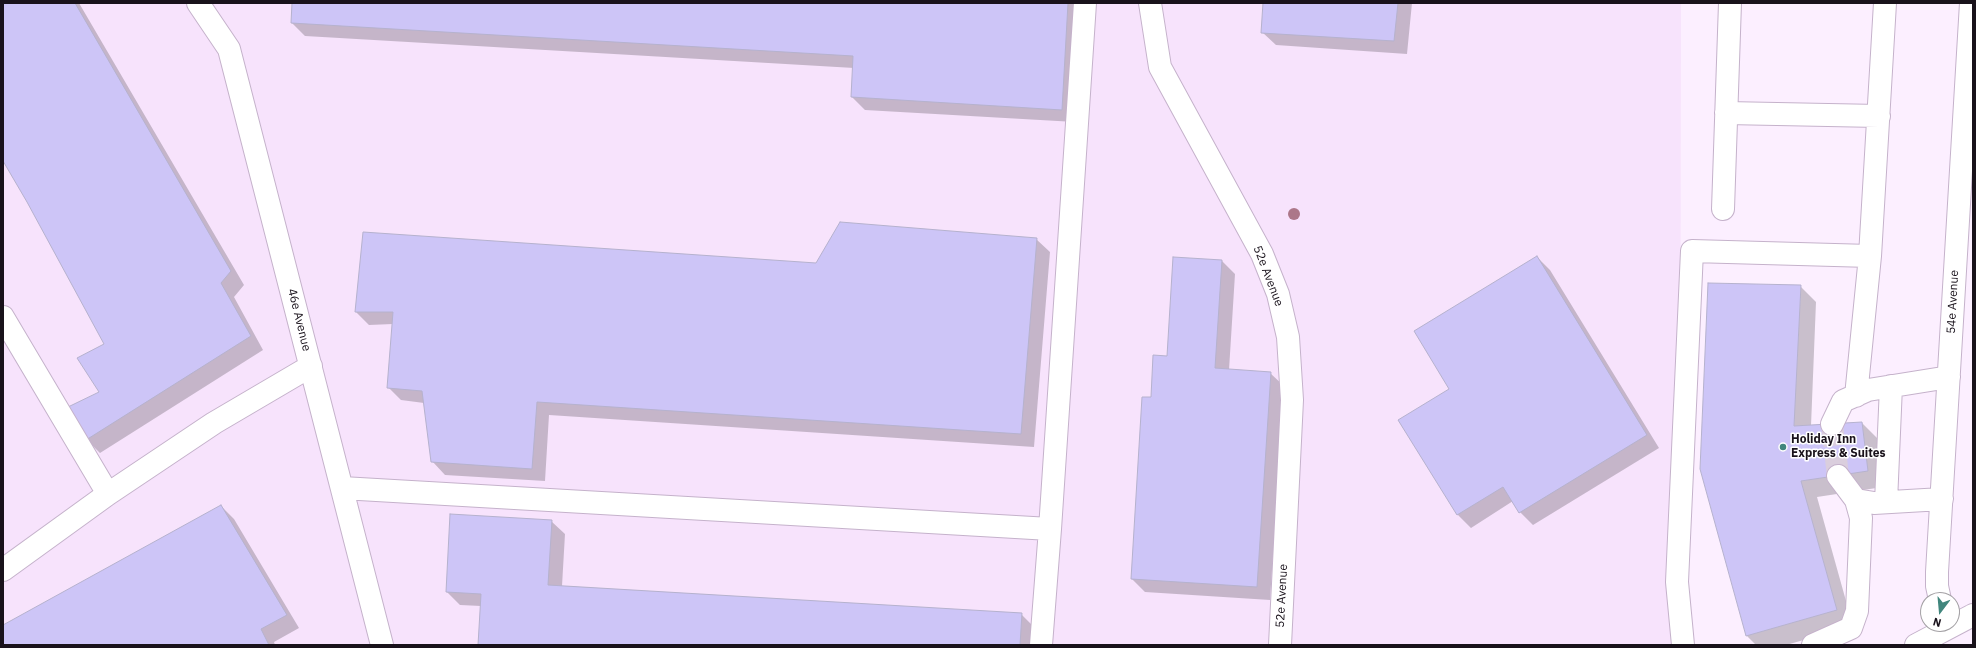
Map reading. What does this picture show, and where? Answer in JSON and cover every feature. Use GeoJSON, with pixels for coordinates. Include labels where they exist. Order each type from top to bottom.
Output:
{"type":"FeatureCollection","features":[{"type":"Feature","properties":{"kind":"street","name":"46e Avenue"},"geometry":{"type":"LineString","coordinates":[[198,3],[229,48],[382,645]]}},
{"type":"Feature","properties":{"kind":"street"},"geometry":{"type":"LineString","coordinates":[[1041,645],[1085,3]]}},
{"type":"Feature","properties":{"kind":"street","name":"52e Avenue"},"geometry":{"type":"LineString","coordinates":[[1150,3],[1160,67],[1262,254],[1278,294],[1288,337],[1292,400],[1280,645]]}},
{"type":"Feature","properties":{"kind":"street"},"geometry":{"type":"LineString","coordinates":[[1723,209],[1730,3]]}},
{"type":"Feature","properties":{"kind":"street"},"geometry":{"type":"LineString","coordinates":[[1856,396],[1870,256],[1885,3]]}},
{"type":"Feature","properties":{"kind":"street","name":"54e Avenue"},"geometry":{"type":"LineString","coordinates":[[1938,592],[1937,572],[1971,3]]}},
{"type":"Feature","properties":{"kind":"street"},"geometry":{"type":"LineString","coordinates":[[1726,113],[1879,116]]}},
{"type":"Feature","properties":{"kind":"street"},"geometry":{"type":"LineString","coordinates":[[1683,645],[1677,582],[1692,251],[1870,256]]}},
{"type":"Feature","properties":{"kind":"street"},"geometry":{"type":"LineString","coordinates":[[3,317],[108,494]]}},
{"type":"Feature","properties":{"kind":"street"},"geometry":{"type":"LineString","coordinates":[[3,570],[108,494],[214,423],[311,366]]}},
{"type":"Feature","properties":{"kind":"street"},"geometry":{"type":"LineString","coordinates":[[1832,424],[1843,401],[1868,390],[1949,377]]}},
{"type":"Feature","properties":{"kind":"street"},"geometry":{"type":"LineString","coordinates":[[1886,502],[1891,386]]}},
{"type":"Feature","properties":{"kind":"street"},"geometry":{"type":"LineString","coordinates":[[1813,645],[1851,628],[1857,611],[1861,518],[1856,500],[1838,476]]}},
{"type":"Feature","properties":{"kind":"street"},"geometry":{"type":"LineString","coordinates":[[342,488],[1050,529]]}},
{"type":"Feature","properties":{"kind":"street"},"geometry":{"type":"LineString","coordinates":[[1856,500],[1886,502],[1942,499]]}},
{"type":"Feature","properties":{"kind":"street"},"geometry":{"type":"LineString","coordinates":[[1960,621],[1973,615]]}},
{"type":"Feature","properties":{"kind":"street"},"geometry":{"type":"LineString","coordinates":[[1916,645],[1939,632]]}},
{"type":"Feature","properties":{"kind":"shaded area"},"geometry":{"type":"Polygon","coordinates":[[[3,3],[1681,3],[1680,645],[3,645],[3,3]]]}},
{"type":"Feature","properties":{"kind":"building"},"geometry":{"type":"Polygon","coordinates":[[[3,3],[75,3],[231,271],[221,283],[251,336],[86,440],[68,407],[99,392],[77,358],[104,344],[27,202],[3,161],[3,3]]]}},
{"type":"Feature","properties":{"kind":"building"},"geometry":{"type":"Polygon","coordinates":[[[292,3],[1068,3],[1062,110],[851,97],[853,56],[291,23],[292,3]]]}},
{"type":"Feature","properties":{"kind":"building"},"geometry":{"type":"Polygon","coordinates":[[[1263,3],[1398,3],[1394,41],[1261,33],[1263,3]]]}},
{"type":"Feature","properties":{"kind":"building"},"geometry":{"type":"Polygon","coordinates":[[[840,222],[1037,238],[1021,434],[537,402],[532,469],[431,462],[422,391],[387,388],[393,312],[355,312],[363,232],[816,263],[840,222]]]}},
{"type":"Feature","properties":{"kind":"building"},"geometry":{"type":"Polygon","coordinates":[[[1537,256],[1647,435],[1519,513],[1503,487],[1457,515],[1398,420],[1449,389],[1414,331],[1537,256]]]}},
{"type":"Feature","properties":{"kind":"building"},"geometry":{"type":"Polygon","coordinates":[[[1173,257],[1222,260],[1215,368],[1271,372],[1257,587],[1131,579],[1142,397],[1151,397],[1153,355],[1167,356],[1173,257]]]}},
{"type":"Feature","properties":{"kind":"building","name":"Holiday Inn Express & Suites"},"geometry":{"type":"Polygon","coordinates":[[[1708,283],[1801,285],[1794,426],[1862,422],[1868,471],[1801,481],[1837,610],[1746,636],[1700,469],[1708,283]]]}},
{"type":"Feature","properties":{"kind":"building"},"geometry":{"type":"Polygon","coordinates":[[[221,505],[287,615],[261,629],[269,645],[3,645],[3,625],[221,505]]]}},
{"type":"Feature","properties":{"kind":"building"},"geometry":{"type":"Polygon","coordinates":[[[450,514],[552,520],[548,585],[1022,613],[1020,645],[478,645],[481,594],[446,592],[450,514]]]}},
{"type":"Feature","properties":{"kind":"tunnel"},"geometry":{"type":"LineString","coordinates":[[1832,424],[1838,476]]}},
{"type":"Feature","properties":{"kind":"place","name":"Holiday Inn Express & Suites"},"geometry":{"type":"Point","coordinates":[1783,447]}}]}
